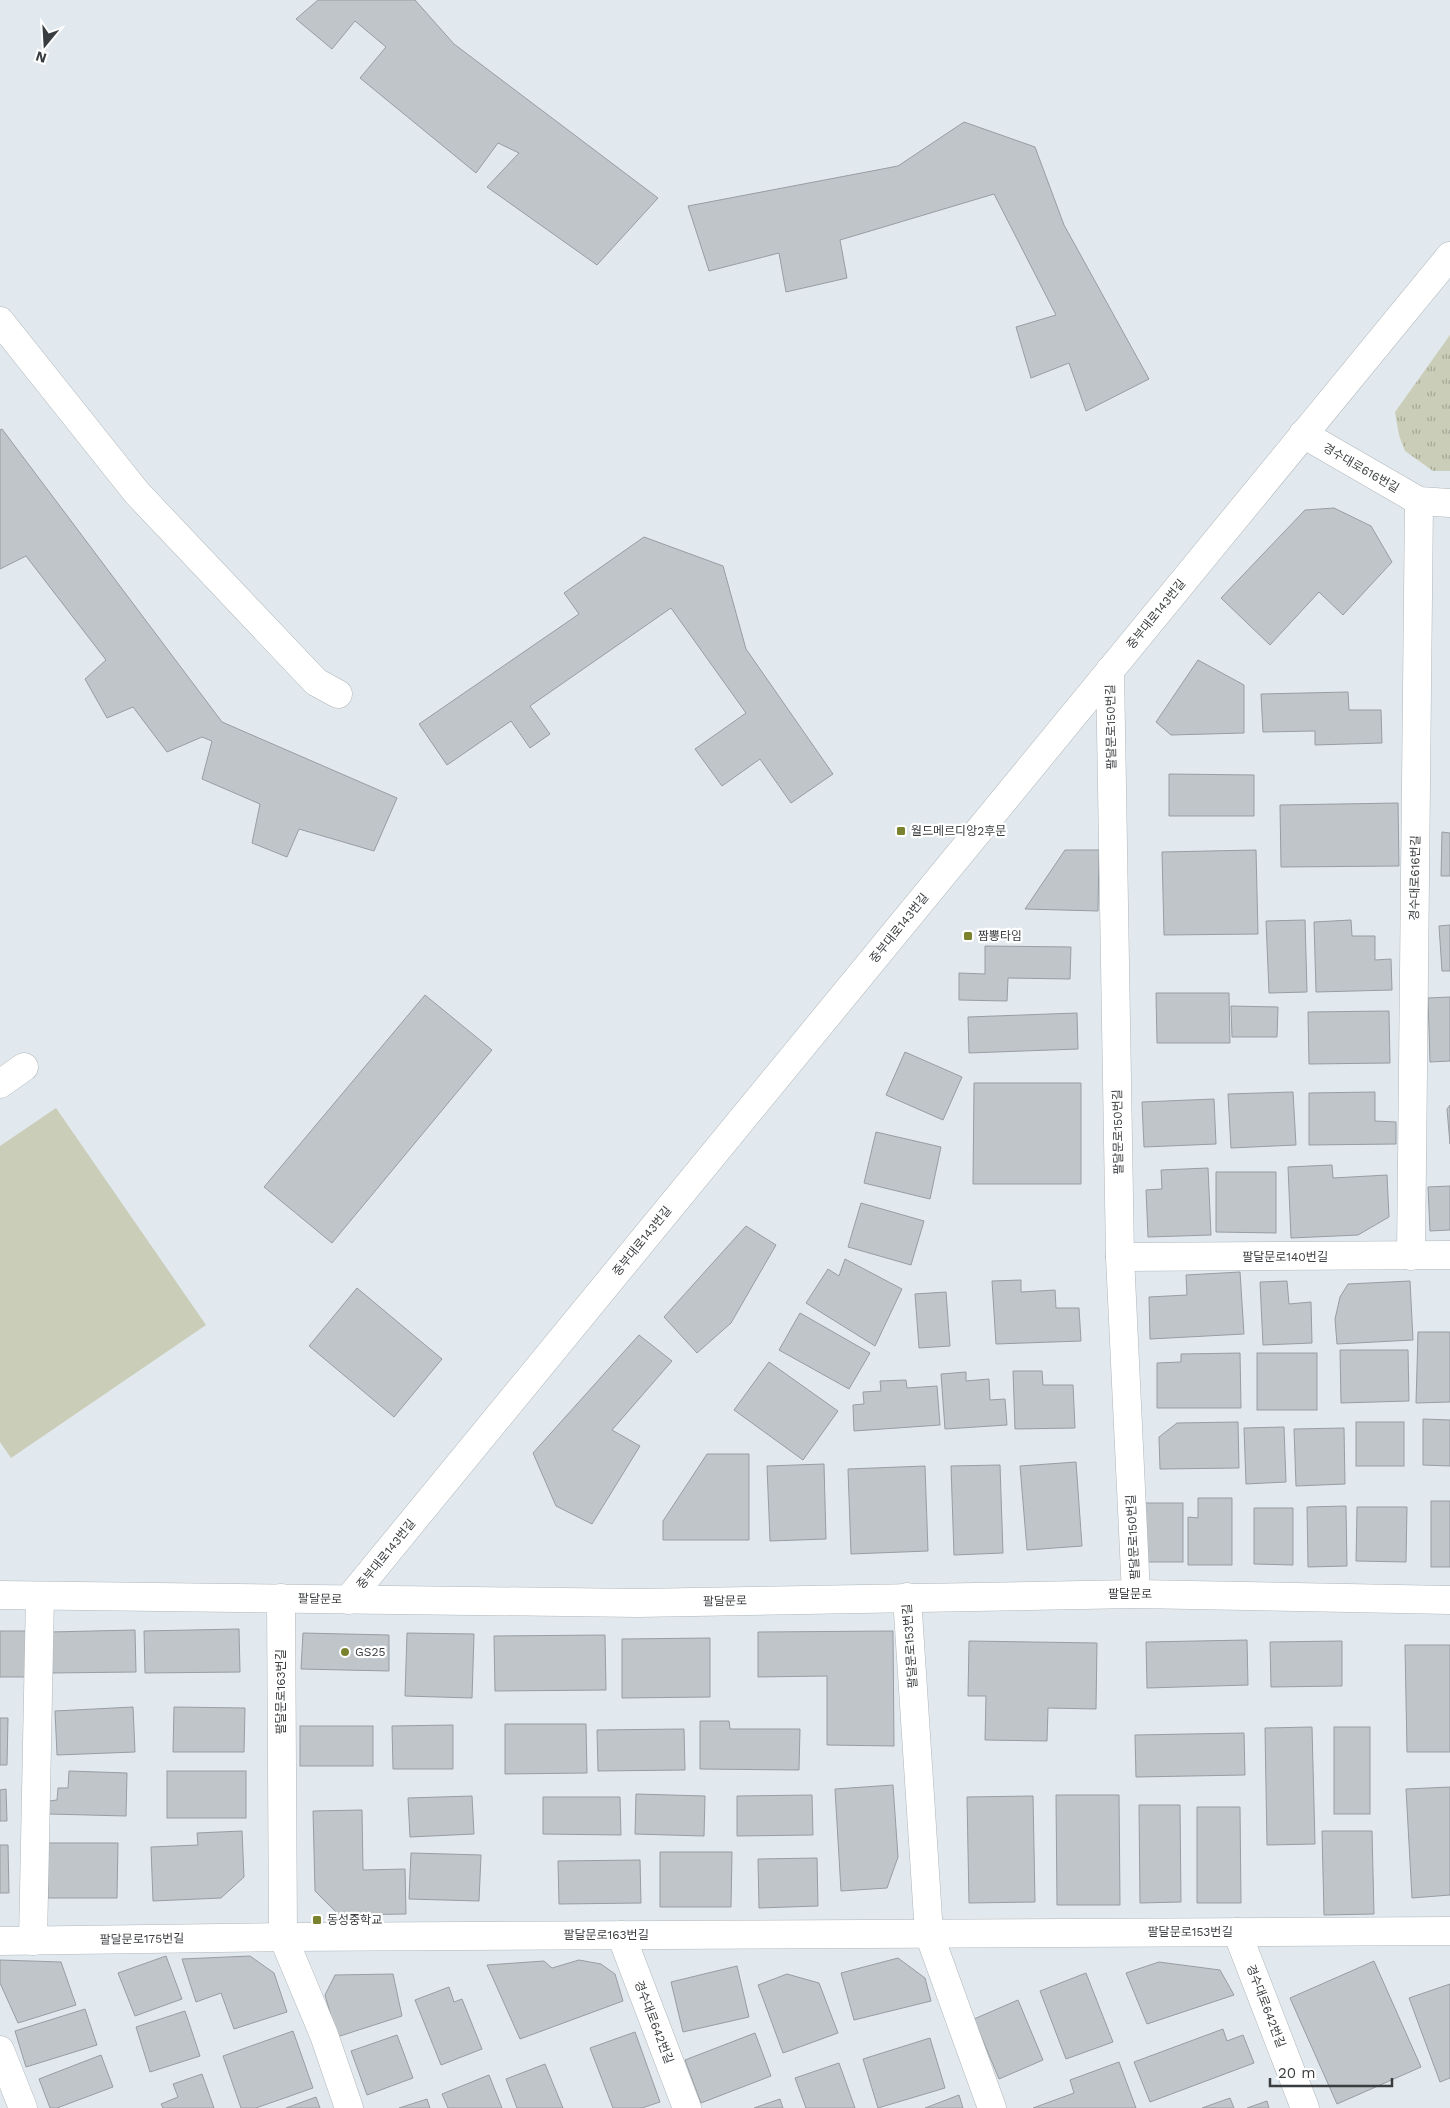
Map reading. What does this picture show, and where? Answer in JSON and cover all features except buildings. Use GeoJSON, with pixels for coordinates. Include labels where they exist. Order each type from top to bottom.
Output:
{"type":"FeatureCollection","features":[{"type":"Feature","properties":{"kind":"street","name":"중부대로143번길"},"geometry":{"type":"LineString","coordinates":[[348,1600],[1450,256]]}},
{"type":"Feature","properties":{"kind":"street"},"geometry":{"type":"LineString","coordinates":[[0,321],[137,493],[316,682],[338,694]]}},
{"type":"Feature","properties":{"kind":"street","name":"경수대로616번길"},"geometry":{"type":"LineString","coordinates":[[1303,434],[1419,501],[1450,503]]}},
{"type":"Feature","properties":{"kind":"street","name":"경수대로616번길"},"geometry":{"type":"LineString","coordinates":[[1410,1256],[1419,501]]}},
{"type":"Feature","properties":{"kind":"street","name":"팔달문로150번길"},"geometry":{"type":"LineString","coordinates":[[1110,670],[1120,1258],[1136,1594]]}},
{"type":"Feature","properties":{"kind":"street"},"geometry":{"type":"LineString","coordinates":[[0,1084],[24,1067]]}},
{"type":"Feature","properties":{"kind":"street","name":"팔달문로140번길"},"geometry":{"type":"LineString","coordinates":[[1120,1258],[1450,1255]]}},
{"type":"Feature","properties":{"kind":"street","name":"팔달문로"},"geometry":{"type":"LineString","coordinates":[[0,1595],[638,1602],[1136,1594],[1450,1600]]}},
{"type":"Feature","properties":{"kind":"street"},"geometry":{"type":"LineString","coordinates":[[33,1941],[40,1596]]}},
{"type":"Feature","properties":{"kind":"street","name":"팔달문로153번길"},"geometry":{"type":"LineString","coordinates":[[906,1597],[929,1934],[992,2108]]}},
{"type":"Feature","properties":{"kind":"street","name":"팔달문로163번길"},"geometry":{"type":"LineString","coordinates":[[281,1598],[283,1936],[324,2035],[350,2108]]}},
{"type":"Feature","properties":{"kind":"street","name":"팔달문로153번길"},"geometry":{"type":"LineString","coordinates":[[929,1934],[1450,1931]]}},
{"type":"Feature","properties":{"kind":"street","name":"경수대로642번길"},"geometry":{"type":"LineString","coordinates":[[1238,1932],[1304,2108]]}},
{"type":"Feature","properties":{"kind":"street","name":"팔달문로163번길"},"geometry":{"type":"LineString","coordinates":[[283,1936],[929,1934]]}},
{"type":"Feature","properties":{"kind":"street","name":"경수대로642번길"},"geometry":{"type":"LineString","coordinates":[[620,1935],[687,2108]]}},
{"type":"Feature","properties":{"kind":"street","name":"팔달문로175번길"},"geometry":{"type":"LineString","coordinates":[[0,1941],[283,1936]]}},
{"type":"Feature","properties":{"kind":"street"},"geometry":{"type":"LineString","coordinates":[[0,2050],[23,2108]]}},
{"type":"Feature","properties":{"kind":"green space"},"geometry":{"type":"Polygon","coordinates":[[[1450,335],[1450,471],[1433,471],[1405,451],[1399,435],[1395,412],[1450,335]]]}},
{"type":"Feature","properties":{"kind":"green space"},"geometry":{"type":"Polygon","coordinates":[[[56,1108],[206,1325],[11,1458],[0,1442],[0,1146],[56,1108]]]}},
{"type":"Feature","properties":{"kind":"place","name":"월드메르디앙2후문"},"geometry":{"type":"Point","coordinates":[901,831]}},
{"type":"Feature","properties":{"kind":"place","name":"짬뽕타임"},"geometry":{"type":"Point","coordinates":[968,936]}},
{"type":"Feature","properties":{"kind":"place","name":"GS25"},"geometry":{"type":"Point","coordinates":[345,1652]}},
{"type":"Feature","properties":{"kind":"place","name":"동성중학교"},"geometry":{"type":"Point","coordinates":[317,1920]}}]}
